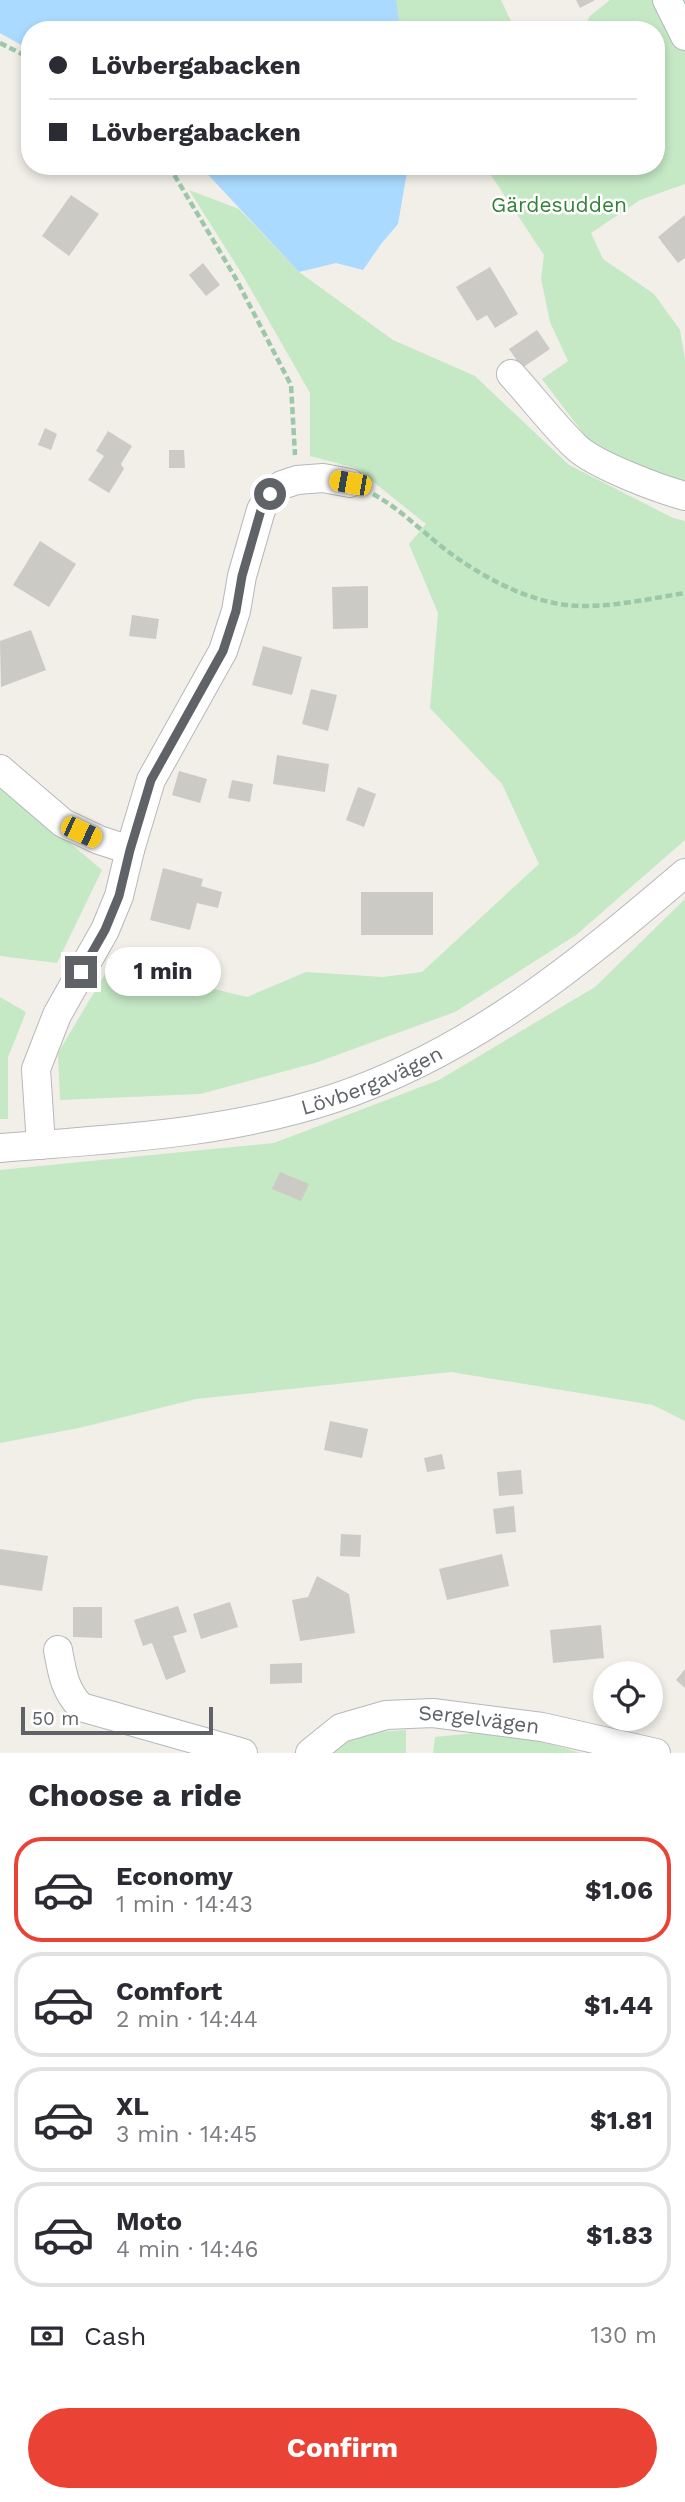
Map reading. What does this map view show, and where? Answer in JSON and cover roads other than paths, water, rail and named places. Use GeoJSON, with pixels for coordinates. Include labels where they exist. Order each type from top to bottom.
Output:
{"type":"FeatureCollection","features":[{"type":"Feature","properties":{"kind":"street"},"geometry":{"type":"LineString","coordinates":[[667,0],[685,36]]}},
{"type":"Feature","properties":{"kind":"street"},"geometry":{"type":"LineString","coordinates":[[511,374],[578,450],[663,490],[685,496]]}},
{"type":"Feature","properties":{"kind":"street"},"geometry":{"type":"LineString","coordinates":[[41,1145],[36,1069],[57,1015],[105,930],[119,896],[151,780],[223,651],[236,611],[242,576],[261,510],[270,494],[282,485],[297,480],[323,478],[350,483]]}},
{"type":"Feature","properties":{"kind":"street"},"geometry":{"type":"LineString","coordinates":[[0,769],[64,823],[99,840],[130,850]]}},
{"type":"Feature","properties":{"kind":"street","name":"Lövbergavägen"},"geometry":{"type":"LineString","coordinates":[[0,1148],[148,1136],[254,1120],[334,1098],[406,1070],[477,1032],[550,984],[685,873]]}},
{"type":"Feature","properties":{"kind":"street"},"geometry":{"type":"LineString","coordinates":[[58,1650],[63,1680],[73,1699],[81,1706],[243,1753]]}},
{"type":"Feature","properties":{"kind":"street","name":"Sergelvägen"},"geometry":{"type":"LineString","coordinates":[[310,1753],[341,1728],[386,1715],[433,1713],[542,1727],[656,1753]]}},
{"type":"Feature","properties":{"kind":"water"},"geometry":{"type":"Polygon","coordinates":[[[0,0],[396,0],[399,21],[21,21],[21,45],[0,33],[0,0]]]}},
{"type":"Feature","properties":{"kind":"water"},"geometry":{"type":"Polygon","coordinates":[[[208,175],[406,175],[398,224],[363,270],[336,263],[299,272],[208,175]]]}},
{"type":"Feature","properties":{"kind":"park label","name":"Gärdesudden"},"geometry":{"type":"Point","coordinates":[559,205]}}]}
